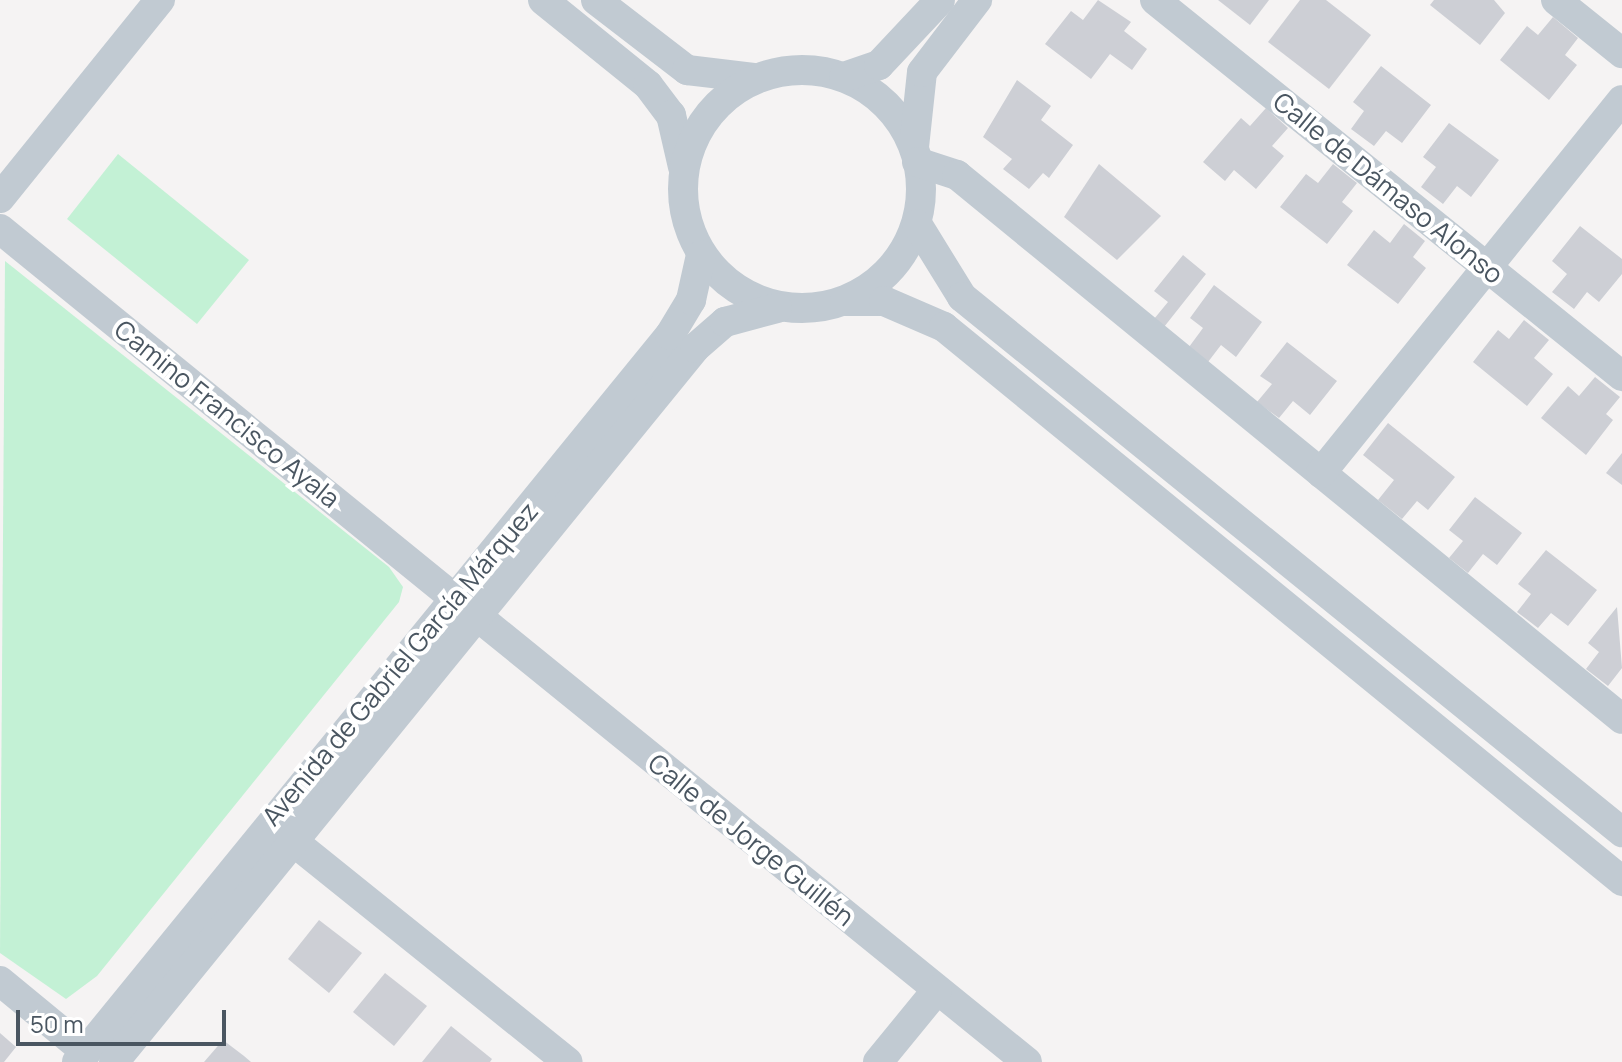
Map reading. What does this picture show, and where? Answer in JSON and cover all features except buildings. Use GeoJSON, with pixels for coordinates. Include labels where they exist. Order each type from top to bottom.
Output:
{"type":"FeatureCollection","features":[{"type":"Feature","properties":{"kind":"street"},"geometry":{"type":"LineString","coordinates":[[0,198],[160,0]]}},
{"type":"Feature","properties":{"kind":"street"},"geometry":{"type":"LineString","coordinates":[[543,0],[648,85],[671,115],[683,167],[683,209],[701,255],[734,289],[777,308],[845,301],[884,301],[944,327],[1622,881]]}},
{"type":"Feature","properties":{"kind":"street"},"geometry":{"type":"LineString","coordinates":[[596,0],[687,70],[754,78]]}},
{"type":"Feature","properties":{"kind":"street"},"geometry":{"type":"LineString","coordinates":[[683,167],[717,104],[754,78],[783,70],[844,77],[879,65],[940,0]]}},
{"type":"Feature","properties":{"kind":"street"},"geometry":{"type":"LineString","coordinates":[[845,301],[899,261],[917,224],[915,154],[922,72],[977,0]]}},
{"type":"Feature","properties":{"kind":"street","name":"Calle de Dámaso Alonso"},"geometry":{"type":"LineString","coordinates":[[1155,0],[1622,376]]}},
{"type":"Feature","properties":{"kind":"street"},"geometry":{"type":"LineString","coordinates":[[1556,0],[1622,53]]}},
{"type":"Feature","properties":{"kind":"street"},"geometry":{"type":"LineString","coordinates":[[844,77],[896,114],[915,154],[957,175],[1622,719]]}},
{"type":"Feature","properties":{"kind":"street"},"geometry":{"type":"LineString","coordinates":[[1321,473],[1622,100]]}},
{"type":"Feature","properties":{"kind":"street"},"geometry":{"type":"LineString","coordinates":[[917,224],[962,297],[1622,832]]}},
{"type":"Feature","properties":{"kind":"street","name":"Camino Francisco Ayala"},"geometry":{"type":"LineString","coordinates":[[0,229],[466,608]]}},
{"type":"Feature","properties":{"kind":"street","name":"Avenida de Gabriel García Márquez"},"geometry":{"type":"LineString","coordinates":[[92,1059],[294,842],[670,335],[691,300],[701,255]]}},
{"type":"Feature","properties":{"kind":"street","name":"Avenida de Gabriel García Márquez"},"geometry":{"type":"LineString","coordinates":[[92,1059],[466,608],[695,348],[725,322],[777,308]]}},
{"type":"Feature","properties":{"kind":"street","name":"Calle de Jorge Guillén"},"geometry":{"type":"LineString","coordinates":[[466,608],[1027,1062]]}},
{"type":"Feature","properties":{"kind":"street"},"geometry":{"type":"LineString","coordinates":[[294,842],[568,1062]]}},
{"type":"Feature","properties":{"kind":"street"},"geometry":{"type":"LineString","coordinates":[[0,981],[92,1059]]}},
{"type":"Feature","properties":{"kind":"street"},"geometry":{"type":"LineString","coordinates":[[878,1062],[937,990]]}},
{"type":"Feature","properties":{"kind":"green space"},"geometry":{"type":"Polygon","coordinates":[[[118,154],[249,260],[197,324],[67,219],[118,154]]]}},
{"type":"Feature","properties":{"kind":"green space"},"geometry":{"type":"Polygon","coordinates":[[[5,261],[389,567],[403,587],[399,602],[97,976],[66,999],[0,953],[5,261]]]}}]}
